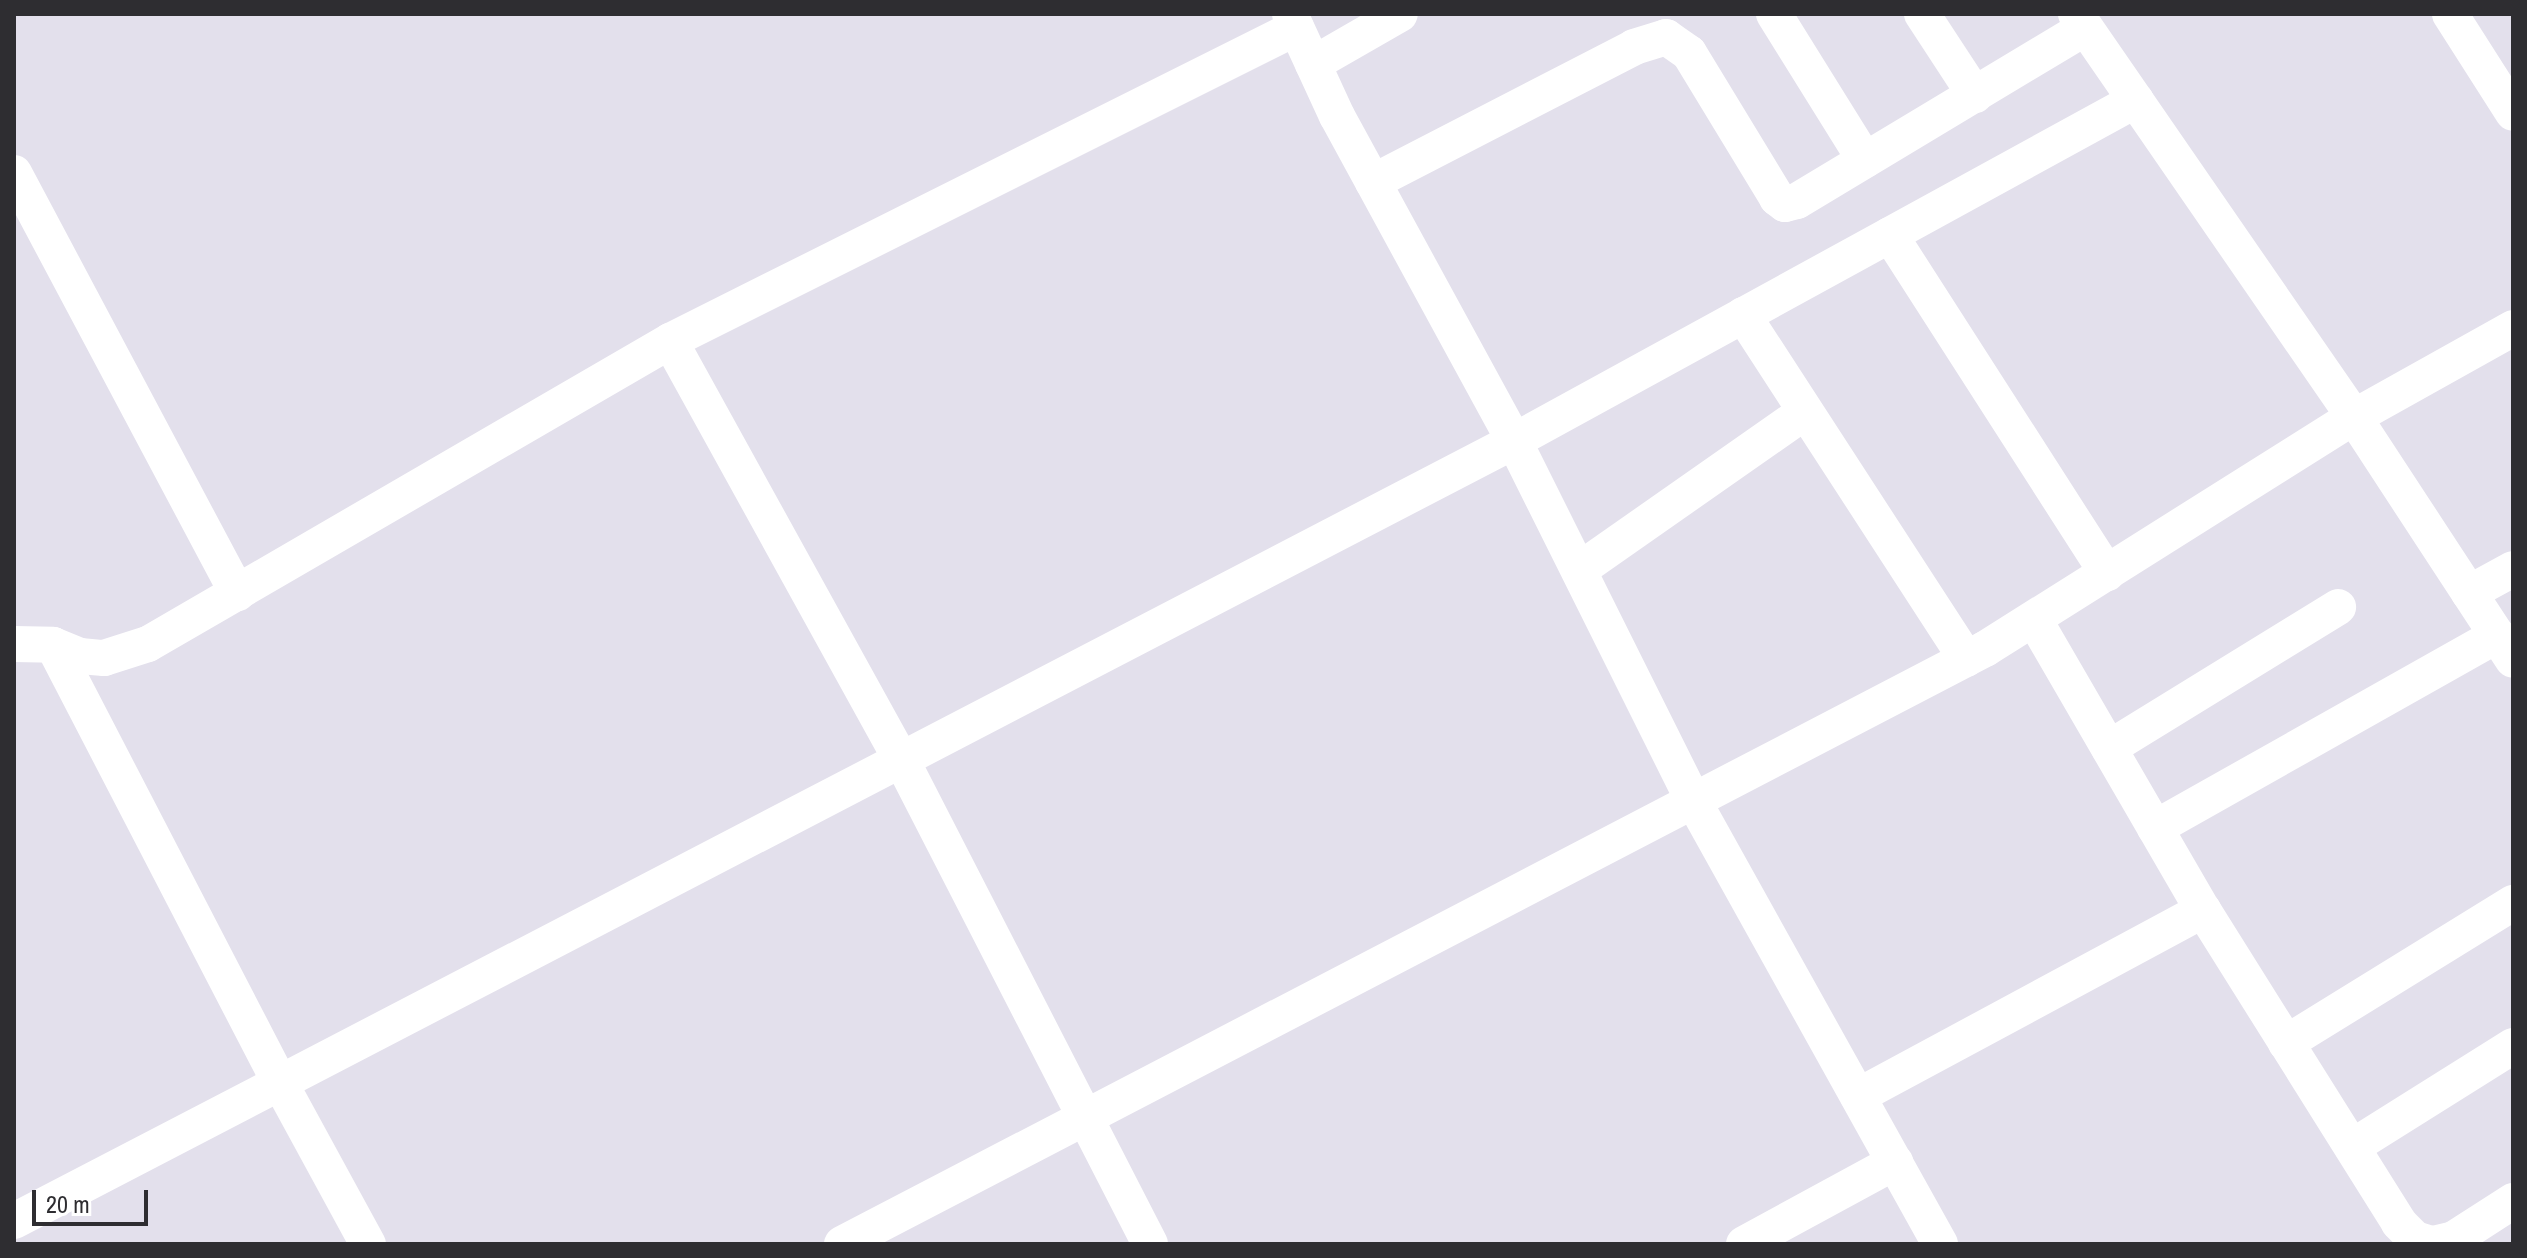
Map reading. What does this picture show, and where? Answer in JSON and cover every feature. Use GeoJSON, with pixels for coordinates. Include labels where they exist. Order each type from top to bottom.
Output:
{"type":"FeatureCollection","features":[{"type":"Feature","properties":{"kind":"street"},"geometry":{"type":"LineString","coordinates":[[1313,64],[1400,14]]}},
{"type":"Feature","properties":{"kind":"street"},"geometry":{"type":"LineString","coordinates":[[1774,14],[1865,160]]}},
{"type":"Feature","properties":{"kind":"street"},"geometry":{"type":"LineString","coordinates":[[1922,14],[1975,95]]}},
{"type":"Feature","properties":{"kind":"street"},"geometry":{"type":"LineString","coordinates":[[2450,14],[2513,113]]}},
{"type":"Feature","properties":{"kind":"street"},"geometry":{"type":"LineString","coordinates":[[14,644],[53,645],[80,656],[104,658],[126,654],[237,593],[670,341],[1293,21],[1373,182],[1514,441],[1694,802],[1940,1244]]}},
{"type":"Feature","properties":{"kind":"street"},"geometry":{"type":"LineString","coordinates":[[1373,182],[1634,47],[1666,37],[1689,53],[1777,198],[1785,204],[1797,201],[1975,95],[2080,21],[2354,417],[2505,648],[2155,828]]}},
{"type":"Feature","properties":{"kind":"street"},"geometry":{"type":"LineString","coordinates":[[14,1221],[1514,441],[2136,100]]}},
{"type":"Feature","properties":{"kind":"street"},"geometry":{"type":"LineString","coordinates":[[14,173],[237,593]]}},
{"type":"Feature","properties":{"kind":"street"},"geometry":{"type":"LineString","coordinates":[[1890,235],[2107,573]]}},
{"type":"Feature","properties":{"kind":"street"},"geometry":{"type":"LineString","coordinates":[[1743,315],[1966,659]]}},
{"type":"Feature","properties":{"kind":"street"},"geometry":{"type":"LineString","coordinates":[[842,1244],[1966,659],[2354,417],[2513,328]]}},
{"type":"Feature","properties":{"kind":"street"},"geometry":{"type":"LineString","coordinates":[[670,341],[901,759],[1150,1244]]}},
{"type":"Feature","properties":{"kind":"street"},"geometry":{"type":"LineString","coordinates":[[1579,570],[1805,412]]}},
{"type":"Feature","properties":{"kind":"street"},"geometry":{"type":"LineString","coordinates":[[2469,593],[2513,569]]}},
{"type":"Feature","properties":{"kind":"street"},"geometry":{"type":"LineString","coordinates":[[2109,748],[2338,607]]}},
{"type":"Feature","properties":{"kind":"street"},"geometry":{"type":"LineString","coordinates":[[2034,619],[2203,910],[2399,1223],[2415,1239],[2432,1244],[2454,1239],[2513,1201]]}},
{"type":"Feature","properties":{"kind":"street"},"geometry":{"type":"LineString","coordinates":[[53,645],[279,1081],[368,1244]]}},
{"type":"Feature","properties":{"kind":"street"},"geometry":{"type":"LineString","coordinates":[[2286,1043],[2513,903]]}},
{"type":"Feature","properties":{"kind":"street"},"geometry":{"type":"LineString","coordinates":[[1858,1096],[2203,910]]}},
{"type":"Feature","properties":{"kind":"street"},"geometry":{"type":"LineString","coordinates":[[2352,1147],[2513,1046]]}},
{"type":"Feature","properties":{"kind":"street"},"geometry":{"type":"LineString","coordinates":[[1744,1244],[1895,1162]]}}]}
